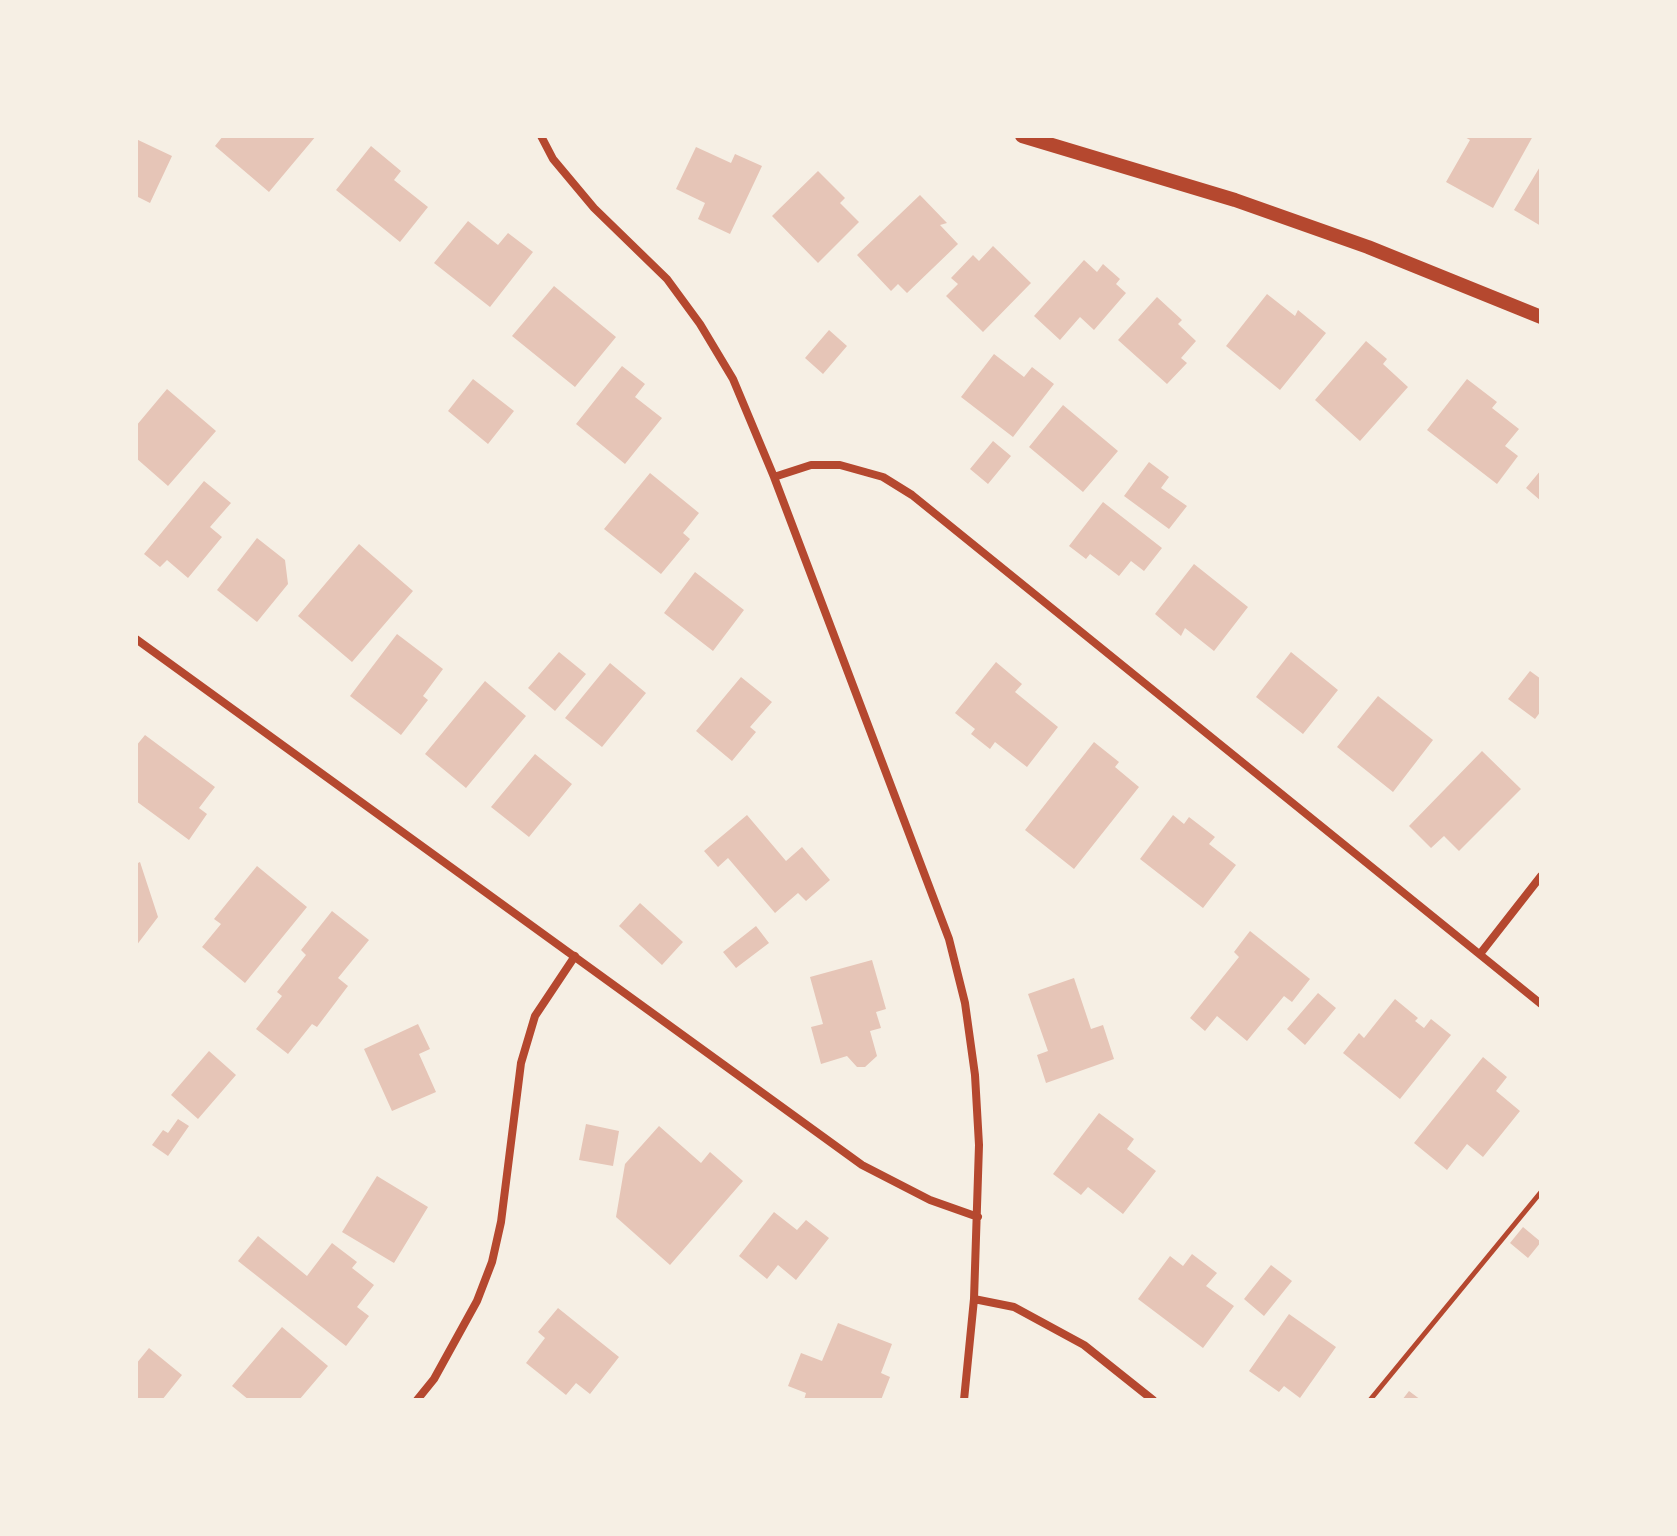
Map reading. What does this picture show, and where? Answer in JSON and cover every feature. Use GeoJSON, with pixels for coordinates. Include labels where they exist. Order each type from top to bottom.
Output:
{"type":"FeatureCollection","features":[{"type":"Feature","properties":{"kind":"street"},"geometry":{"type":"LineString","coordinates":[[541,136],[553,159],[594,208],[667,279],[700,324],[733,379],[774,477],[949,939],[965,1003],[975,1075],[978,1217],[964,1400]]}},
{"type":"Feature","properties":{"kind":"street"},"geometry":{"type":"LineString","coordinates":[[1022,136],[1235,200],[1368,247],[1541,317]]}},
{"type":"Feature","properties":{"kind":"street"},"geometry":{"type":"LineString","coordinates":[[774,477],[811,465],[840,465],[883,477],[912,495],[1541,1004]]}},
{"type":"Feature","properties":{"kind":"street"},"geometry":{"type":"LineString","coordinates":[[136,639],[862,1165],[930,1200],[978,1217]]}},
{"type":"Feature","properties":{"kind":"street"},"geometry":{"type":"LineString","coordinates":[[1480,954],[1541,876]]}},
{"type":"Feature","properties":{"kind":"street"},"geometry":{"type":"LineString","coordinates":[[417,1400],[434,1379],[477,1301],[492,1262],[501,1222],[521,1063],[535,1016],[575,956]]}},
{"type":"Feature","properties":{"kind":"street"},"geometry":{"type":"LineString","coordinates":[[974,1299],[1014,1307],[1084,1345],[1153,1400]]}},
{"type":"Feature","properties":{"kind":"path"},"geometry":{"type":"LineString","coordinates":[[1370,1400],[1541,1192]]}},
{"type":"Feature","properties":{"kind":"building"},"geometry":{"type":"Polygon","coordinates":[[[223,136],[316,136],[269,192],[215,146],[223,136]]]}},
{"type":"Feature","properties":{"kind":"building"},"geometry":{"type":"Polygon","coordinates":[[[1463,136],[1533,136],[1493,208],[1446,182],[1470,140],[1463,136]]]}},
{"type":"Feature","properties":{"kind":"building"},"geometry":{"type":"Polygon","coordinates":[[[136,139],[172,156],[150,203],[136,196],[136,139]]]}},
{"type":"Feature","properties":{"kind":"building"},"geometry":{"type":"Polygon","coordinates":[[[371,146],[401,171],[394,180],[428,207],[400,242],[336,190],[371,146]]]}},
{"type":"Feature","properties":{"kind":"building"},"geometry":{"type":"Polygon","coordinates":[[[696,147],[731,163],[735,154],[762,166],[730,234],[698,219],[705,203],[676,189],[696,147]]]}},
{"type":"Feature","properties":{"kind":"building"},"geometry":{"type":"Polygon","coordinates":[[[1541,165],[1541,226],[1514,210],[1541,165]]]}},
{"type":"Feature","properties":{"kind":"building"},"geometry":{"type":"Polygon","coordinates":[[[818,171],[845,198],[840,203],[859,222],[818,263],[772,216],[818,171]]]}},
{"type":"Feature","properties":{"kind":"building"},"geometry":{"type":"Polygon","coordinates":[[[920,195],[947,223],[940,225],[958,244],[907,293],[898,284],[891,291],[857,255],[920,195]]]}},
{"type":"Feature","properties":{"kind":"building"},"geometry":{"type":"Polygon","coordinates":[[[468,221],[498,245],[508,233],[533,252],[490,307],[434,263],[468,221]]]}},
{"type":"Feature","properties":{"kind":"building"},"geometry":{"type":"Polygon","coordinates":[[[993,246],[1031,283],[983,332],[946,296],[958,284],[951,278],[973,255],[979,261],[993,246]]]}},
{"type":"Feature","properties":{"kind":"building"},"geometry":{"type":"Polygon","coordinates":[[[1084,260],[1097,272],[1103,264],[1120,279],[1116,284],[1126,293],[1094,330],[1080,317],[1060,340],[1034,316],[1084,260]]]}},
{"type":"Feature","properties":{"kind":"building"},"geometry":{"type":"Polygon","coordinates":[[[554,286],[616,337],[575,387],[512,336],[554,286]]]}},
{"type":"Feature","properties":{"kind":"building"},"geometry":{"type":"Polygon","coordinates":[[[1267,294],[1295,316],[1298,310],[1326,333],[1280,390],[1226,346],[1267,294]]]}},
{"type":"Feature","properties":{"kind":"building"},"geometry":{"type":"Polygon","coordinates":[[[1157,297],[1182,320],[1178,324],[1196,341],[1181,358],[1187,363],[1167,384],[1118,340],[1157,297]]]}},
{"type":"Feature","properties":{"kind":"building"},"geometry":{"type":"Polygon","coordinates":[[[829,330],[847,346],[823,374],[805,358],[829,330]]]}},
{"type":"Feature","properties":{"kind":"building"},"geometry":{"type":"Polygon","coordinates":[[[1366,341],[1387,359],[1383,364],[1408,387],[1360,441],[1315,400],[1366,341]]]}},
{"type":"Feature","properties":{"kind":"building"},"geometry":{"type":"Polygon","coordinates":[[[994,354],[1024,377],[1032,367],[1054,384],[1013,437],[961,397],[994,354]]]}},
{"type":"Feature","properties":{"kind":"building"},"geometry":{"type":"Polygon","coordinates":[[[622,366],[645,384],[635,397],[662,418],[625,464],[576,424],[622,366]]]}},
{"type":"Feature","properties":{"kind":"building"},"geometry":{"type":"Polygon","coordinates":[[[473,379],[514,411],[488,444],[448,411],[473,379]]]}},
{"type":"Feature","properties":{"kind":"building"},"geometry":{"type":"Polygon","coordinates":[[[1467,379],[1497,402],[1492,408],[1519,429],[1505,446],[1518,456],[1497,484],[1427,430],[1467,379]]]}},
{"type":"Feature","properties":{"kind":"building"},"geometry":{"type":"Polygon","coordinates":[[[167,389],[216,431],[168,486],[136,458],[136,426],[167,389]]]}},
{"type":"Feature","properties":{"kind":"building"},"geometry":{"type":"Polygon","coordinates":[[[1063,405],[1118,451],[1083,492],[1029,447],[1063,405]]]}},
{"type":"Feature","properties":{"kind":"building"},"geometry":{"type":"Polygon","coordinates":[[[993,441],[1011,456],[988,484],[970,469],[993,441]]]}},
{"type":"Feature","properties":{"kind":"building"},"geometry":{"type":"Polygon","coordinates":[[[1149,462],[1169,477],[1161,488],[1187,506],[1169,529],[1124,496],[1149,462]]]}},
{"type":"Feature","properties":{"kind":"building"},"geometry":{"type":"Polygon","coordinates":[[[1541,470],[1541,501],[1526,488],[1541,470]]]}},
{"type":"Feature","properties":{"kind":"building"},"geometry":{"type":"Polygon","coordinates":[[[650,473],[699,513],[683,533],[690,539],[661,574],[604,529],[650,473]]]}},
{"type":"Feature","properties":{"kind":"building"},"geometry":{"type":"Polygon","coordinates":[[[204,481],[231,503],[210,527],[222,537],[188,578],[167,560],[160,567],[144,554],[204,481]]]}},
{"type":"Feature","properties":{"kind":"building"},"geometry":{"type":"Polygon","coordinates":[[[1103,502],[1162,548],[1144,571],[1131,561],[1119,576],[1090,554],[1086,559],[1069,546],[1103,502]]]}},
{"type":"Feature","properties":{"kind":"building"},"geometry":{"type":"Polygon","coordinates":[[[257,538],[285,560],[288,584],[257,622],[217,590],[257,538]]]}},
{"type":"Feature","properties":{"kind":"building"},"geometry":{"type":"Polygon","coordinates":[[[359,544],[413,591],[352,662],[298,616],[359,544]]]}},
{"type":"Feature","properties":{"kind":"building"},"geometry":{"type":"Polygon","coordinates":[[[1194,564],[1248,607],[1214,651],[1185,628],[1181,636],[1155,614],[1194,564]]]}},
{"type":"Feature","properties":{"kind":"building"},"geometry":{"type":"Polygon","coordinates":[[[695,572],[744,610],[713,651],[664,613],[695,572]]]}},
{"type":"Feature","properties":{"kind":"building"},"geometry":{"type":"Polygon","coordinates":[[[397,634],[443,669],[423,696],[428,700],[401,735],[350,696],[397,634]]]}},
{"type":"Feature","properties":{"kind":"building"},"geometry":{"type":"Polygon","coordinates":[[[559,652],[586,674],[555,711],[528,688],[559,652]]]}},
{"type":"Feature","properties":{"kind":"building"},"geometry":{"type":"Polygon","coordinates":[[[1291,652],[1338,690],[1303,734],[1256,697],[1291,652]]]}},
{"type":"Feature","properties":{"kind":"building"},"geometry":{"type":"Polygon","coordinates":[[[996,662],[1022,684],[1015,692],[1058,727],[1027,767],[995,742],[990,749],[971,734],[975,729],[955,713],[996,662]]]}},
{"type":"Feature","properties":{"kind":"building"},"geometry":{"type":"Polygon","coordinates":[[[610,663],[646,693],[602,747],[565,718],[610,663]]]}},
{"type":"Feature","properties":{"kind":"building"},"geometry":{"type":"Polygon","coordinates":[[[1530,671],[1541,679],[1541,711],[1535,719],[1508,699],[1530,671]]]}},
{"type":"Feature","properties":{"kind":"building"},"geometry":{"type":"Polygon","coordinates":[[[741,677],[772,702],[750,727],[756,732],[732,761],[696,731],[741,677]]]}},
{"type":"Feature","properties":{"kind":"building"},"geometry":{"type":"Polygon","coordinates":[[[485,681],[526,716],[466,788],[425,754],[485,681]]]}},
{"type":"Feature","properties":{"kind":"building"},"geometry":{"type":"Polygon","coordinates":[[[1378,696],[1433,740],[1393,792],[1337,747],[1378,696]]]}},
{"type":"Feature","properties":{"kind":"building"},"geometry":{"type":"Polygon","coordinates":[[[145,735],[215,787],[199,808],[207,814],[189,840],[136,801],[136,746],[145,735]]]}},
{"type":"Feature","properties":{"kind":"building"},"geometry":{"type":"Polygon","coordinates":[[[1094,742],[1119,762],[1115,767],[1139,787],[1074,869],[1025,830],[1094,742]]]}},
{"type":"Feature","properties":{"kind":"building"},"geometry":{"type":"Polygon","coordinates":[[[1482,751],[1521,789],[1459,851],[1444,836],[1431,848],[1409,826],[1482,751]]]}},
{"type":"Feature","properties":{"kind":"building"},"geometry":{"type":"Polygon","coordinates":[[[535,754],[572,784],[529,837],[491,807],[535,754]]]}},
{"type":"Feature","properties":{"kind":"building"},"geometry":{"type":"Polygon","coordinates":[[[747,815],[786,861],[802,847],[830,880],[806,901],[798,893],[775,913],[728,858],[718,867],[704,851],[747,815]]]}},
{"type":"Feature","properties":{"kind":"building"},"geometry":{"type":"Polygon","coordinates":[[[1173,815],[1184,824],[1189,817],[1215,837],[1209,844],[1236,865],[1203,908],[1140,859],[1173,815]]]}},
{"type":"Feature","properties":{"kind":"building"},"geometry":{"type":"Polygon","coordinates":[[[140,862],[158,917],[136,946],[136,864],[140,862]]]}},
{"type":"Feature","properties":{"kind":"building"},"geometry":{"type":"Polygon","coordinates":[[[257,866],[307,907],[245,983],[202,947],[221,924],[214,919],[257,866]]]}},
{"type":"Feature","properties":{"kind":"building"},"geometry":{"type":"Polygon","coordinates":[[[640,903],[683,942],[662,965],[619,926],[640,903]]]}},
{"type":"Feature","properties":{"kind":"building"},"geometry":{"type":"Polygon","coordinates":[[[332,911],[369,940],[338,978],[348,986],[317,1027],[312,1024],[288,1054],[256,1029],[282,996],[277,992],[306,955],[301,950],[332,911]]]}},
{"type":"Feature","properties":{"kind":"building"},"geometry":{"type":"Polygon","coordinates":[[[756,926],[769,943],[736,968],[723,952],[756,926]]]}},
{"type":"Feature","properties":{"kind":"building"},"geometry":{"type":"Polygon","coordinates":[[[1250,931],[1310,979],[1292,1002],[1284,996],[1247,1041],[1217,1016],[1205,1031],[1190,1018],[1239,957],[1234,952],[1250,931]]]}},
{"type":"Feature","properties":{"kind":"building"},"geometry":{"type":"Polygon","coordinates":[[[872,960],[886,1009],[876,1012],[881,1028],[870,1031],[877,1056],[865,1067],[857,1067],[847,1056],[821,1064],[811,1027],[823,1024],[810,977],[872,960]]]}},
{"type":"Feature","properties":{"kind":"building"},"geometry":{"type":"Polygon","coordinates":[[[1074,978],[1091,1029],[1103,1025],[1114,1059],[1046,1083],[1037,1055],[1048,1051],[1028,994],[1074,978]]]}},
{"type":"Feature","properties":{"kind":"building"},"geometry":{"type":"Polygon","coordinates":[[[1318,993],[1336,1008],[1305,1045],[1287,1029],[1318,993]]]}},
{"type":"Feature","properties":{"kind":"building"},"geometry":{"type":"Polygon","coordinates":[[[1395,999],[1418,1018],[1415,1021],[1424,1028],[1431,1019],[1451,1035],[1400,1099],[1343,1053],[1359,1033],[1364,1038],[1395,999]]]}},
{"type":"Feature","properties":{"kind":"building"},"geometry":{"type":"Polygon","coordinates":[[[418,1024],[430,1049],[419,1054],[436,1092],[392,1111],[364,1049],[418,1024]]]}},
{"type":"Feature","properties":{"kind":"building"},"geometry":{"type":"Polygon","coordinates":[[[209,1051],[236,1075],[198,1119],[171,1095],[209,1051]]]}},
{"type":"Feature","properties":{"kind":"building"},"geometry":{"type":"Polygon","coordinates":[[[1483,1057],[1507,1077],[1496,1091],[1520,1111],[1483,1157],[1467,1144],[1447,1170],[1414,1143],[1483,1057]]]}},
{"type":"Feature","properties":{"kind":"building"},"geometry":{"type":"Polygon","coordinates":[[[1099,1113],[1134,1139],[1127,1149],[1156,1171],[1123,1214],[1088,1187],[1081,1195],[1053,1174],[1099,1113]]]}},
{"type":"Feature","properties":{"kind":"building"},"geometry":{"type":"Polygon","coordinates":[[[178,1119],[189,1126],[168,1156],[152,1145],[163,1130],[168,1133],[178,1119]]]}},
{"type":"Feature","properties":{"kind":"building"},"geometry":{"type":"Polygon","coordinates":[[[586,1124],[619,1131],[613,1166],[579,1160],[586,1124]]]}},
{"type":"Feature","properties":{"kind":"building"},"geometry":{"type":"Polygon","coordinates":[[[659,1126],[701,1163],[710,1152],[743,1181],[670,1265],[616,1217],[625,1164],[659,1126]]]}},
{"type":"Feature","properties":{"kind":"building"},"geometry":{"type":"Polygon","coordinates":[[[377,1176],[428,1207],[394,1263],[342,1232],[377,1176]]]}},
{"type":"Feature","properties":{"kind":"building"},"geometry":{"type":"Polygon","coordinates":[[[774,1212],[797,1230],[806,1220],[829,1238],[796,1280],[778,1265],[767,1279],[739,1256],[774,1212]]]}},
{"type":"Feature","properties":{"kind":"building"},"geometry":{"type":"Polygon","coordinates":[[[1523,1227],[1541,1242],[1528,1258],[1510,1243],[1523,1227]]]}},
{"type":"Feature","properties":{"kind":"building"},"geometry":{"type":"Polygon","coordinates":[[[258,1236],[307,1276],[332,1243],[357,1262],[352,1268],[374,1285],[357,1307],[369,1316],[346,1346],[238,1261],[258,1236]]]}},
{"type":"Feature","properties":{"kind":"building"},"geometry":{"type":"Polygon","coordinates":[[[1192,1254],[1217,1273],[1206,1286],[1234,1306],[1203,1348],[1138,1299],[1170,1256],[1183,1266],[1192,1254]]]}},
{"type":"Feature","properties":{"kind":"building"},"geometry":{"type":"Polygon","coordinates":[[[1271,1265],[1292,1281],[1264,1316],[1244,1299],[1271,1265]]]}},
{"type":"Feature","properties":{"kind":"building"},"geometry":{"type":"Polygon","coordinates":[[[558,1308],[619,1357],[590,1394],[576,1383],[566,1395],[526,1363],[545,1338],[538,1332],[558,1308]]]}},
{"type":"Feature","properties":{"kind":"building"},"geometry":{"type":"Polygon","coordinates":[[[1289,1314],[1336,1347],[1300,1398],[1284,1386],[1279,1392],[1249,1371],[1289,1314]]]}},
{"type":"Feature","properties":{"kind":"building"},"geometry":{"type":"Polygon","coordinates":[[[838,1323],[892,1344],[881,1373],[890,1377],[881,1400],[804,1400],[806,1393],[788,1386],[801,1353],[822,1361],[838,1323]]]}},
{"type":"Feature","properties":{"kind":"building"},"geometry":{"type":"Polygon","coordinates":[[[282,1327],[328,1366],[299,1400],[249,1400],[232,1386],[282,1327]]]}},
{"type":"Feature","properties":{"kind":"building"},"geometry":{"type":"Polygon","coordinates":[[[149,1348],[182,1375],[162,1400],[136,1400],[136,1364],[149,1348]]]}},
{"type":"Feature","properties":{"kind":"building"},"geometry":{"type":"Polygon","coordinates":[[[1409,1391],[1421,1400],[1402,1400],[1409,1391]]]}}]}
